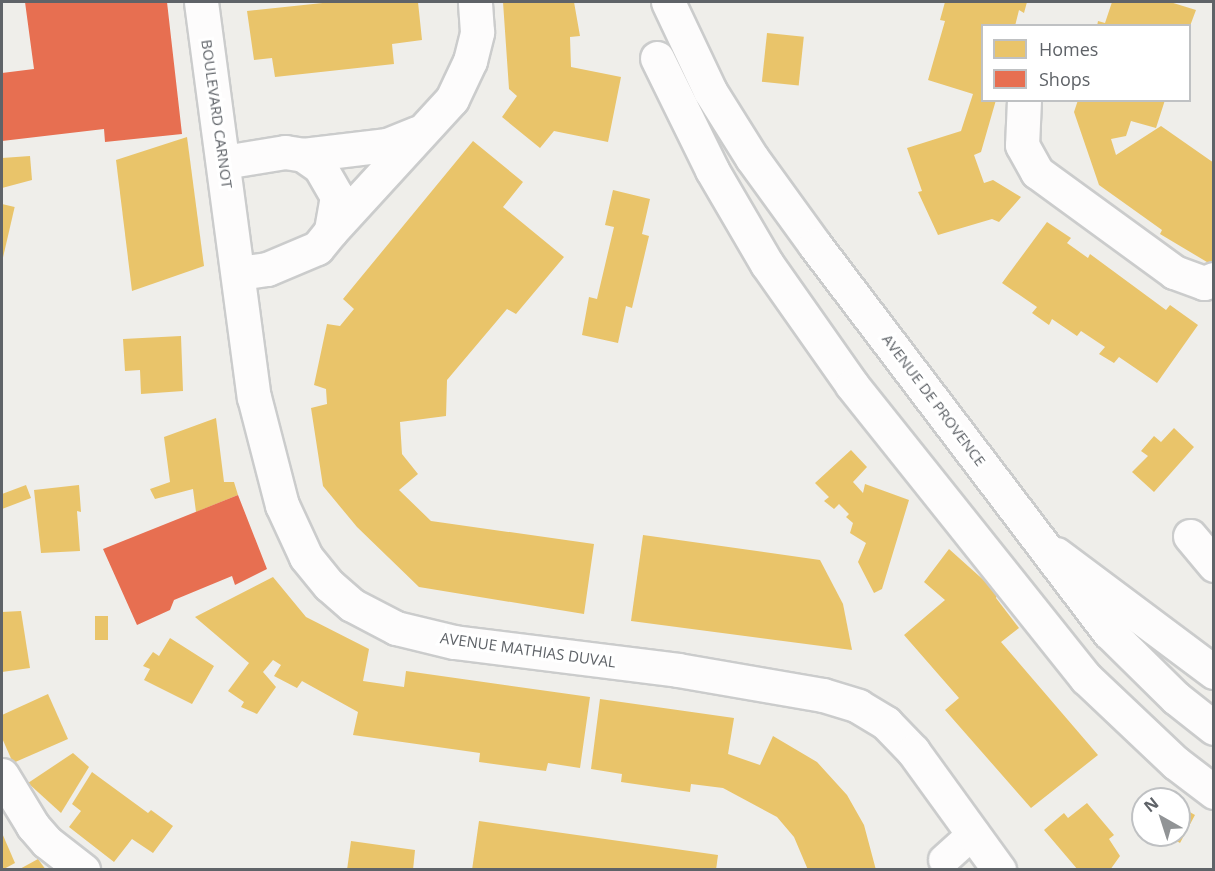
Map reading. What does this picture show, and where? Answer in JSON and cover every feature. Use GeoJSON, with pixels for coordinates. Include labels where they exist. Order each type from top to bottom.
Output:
{"type":"FeatureCollection","features":[{"type":"Feature","properties":{"kind":"main road","name":"BOULEVARD CARNOT"},"geometry":{"type":"LineString","coordinates":[[201,2],[232,228]]}},
{"type":"Feature","properties":{"kind":"main road"},"geometry":{"type":"LineString","coordinates":[[238,273],[267,269],[317,248],[452,99],[470,61],[477,32],[475,2]]}},
{"type":"Feature","properties":{"kind":"main road","name":"AVENUE DE PROVENCE"},"geometry":{"type":"LineString","coordinates":[[668,2],[710,91],[752,158],[1038,540],[1109,632],[1176,698],[1214,728]]}},
{"type":"Feature","properties":{"kind":"main road","name":"AVENUE DE PROVENCE"},"geometry":{"type":"LineString","coordinates":[[688,2],[690,45]]}},
{"type":"Feature","properties":{"kind":"main road"},"geometry":{"type":"LineString","coordinates":[[657,58],[712,170],[761,255],[852,385],[1002,577],[1086,678],[1176,763],[1214,792]]}},
{"type":"Feature","properties":{"kind":"main road"},"geometry":{"type":"LineString","coordinates":[[1024,102],[1022,145],[1037,172],[1174,272],[1204,283],[1214,279]]}},
{"type":"Feature","properties":{"kind":"main road"},"geometry":{"type":"LineString","coordinates":[[224,162],[285,152],[303,155],[387,145],[421,131]]}},
{"type":"Feature","properties":{"kind":"main road"},"geometry":{"type":"LineString","coordinates":[[303,155],[330,179],[336,196],[331,231]]}},
{"type":"Feature","properties":{"kind":"main road","name":"AVENUE MATHIAS DUVAL"},"geometry":{"type":"LineString","coordinates":[[232,228],[254,397],[282,505],[306,557],[329,585],[352,605],[396,628],[454,642],[678,670],[823,695],[858,706],[886,723],[913,752],[999,870]]}},
{"type":"Feature","properties":{"kind":"main road"},"geometry":{"type":"LineString","coordinates":[[1190,536],[1214,565]]}},
{"type":"Feature","properties":{"kind":"main road"},"geometry":{"type":"LineString","coordinates":[[1038,540],[1214,672]]}},
{"type":"Feature","properties":{"kind":"main road"},"geometry":{"type":"LineString","coordinates":[[2,775],[33,826],[83,870]]}},
{"type":"Feature","properties":{"kind":"street"},"geometry":{"type":"LineString","coordinates":[[944,860],[974,833]]}},
{"type":"Feature","properties":{"kind":"building: Homes"},"geometry":{"type":"Polygon","coordinates":[[[332,2],[418,2],[422,40],[392,44],[394,64],[275,77],[272,58],[254,60],[247,11],[332,2]]]}},
{"type":"Feature","properties":{"kind":"building: Homes"},"geometry":{"type":"Polygon","coordinates":[[[503,2],[574,2],[580,36],[570,37],[571,67],[621,77],[608,142],[554,131],[540,148],[502,117],[517,96],[509,89],[503,2]]]}},
{"type":"Feature","properties":{"kind":"building: Homes"},"geometry":{"type":"Polygon","coordinates":[[[945,2],[1027,2],[1024,13],[1019,10],[1016,24],[981,24],[981,102],[995,102],[981,152],[974,155],[984,183],[993,180],[1021,197],[999,222],[992,219],[938,235],[918,192],[922,191],[907,148],[961,131],[973,94],[928,80],[945,21],[940,20],[945,2]]]}},
{"type":"Feature","properties":{"kind":"building: Homes"},"geometry":{"type":"Polygon","coordinates":[[[1112,2],[1170,2],[1196,10],[1191,24],[1097,24],[1098,21],[1105,23],[1112,2]]]}},
{"type":"Feature","properties":{"kind":"building: Homes"},"geometry":{"type":"Polygon","coordinates":[[[767,33],[804,37],[799,86],[762,82],[767,33]]]}},
{"type":"Feature","properties":{"kind":"building: Homes"},"geometry":{"type":"Polygon","coordinates":[[[1077,102],[1164,102],[1156,128],[1131,121],[1126,136],[1111,139],[1116,155],[1161,126],[1214,163],[1212,265],[1160,234],[1162,230],[1099,185],[1074,112],[1077,102]]]}},
{"type":"Feature","properties":{"kind":"building: Homes"},"geometry":{"type":"Polygon","coordinates":[[[187,137],[204,266],[132,291],[116,160],[187,137]]]}},
{"type":"Feature","properties":{"kind":"building: Homes"},"geometry":{"type":"Polygon","coordinates":[[[473,141],[523,182],[503,207],[564,257],[516,314],[507,309],[447,380],[446,416],[400,422],[402,454],[418,474],[399,490],[431,521],[594,544],[584,614],[419,587],[357,527],[323,486],[311,408],[327,404],[326,389],[314,385],[327,324],[340,326],[354,309],[343,299],[473,141]]]}},
{"type":"Feature","properties":{"kind":"building: Homes"},"geometry":{"type":"Polygon","coordinates":[[[30,156],[32,180],[2,188],[2,158],[30,156]]]}},
{"type":"Feature","properties":{"kind":"building: Homes"},"geometry":{"type":"Polygon","coordinates":[[[613,190],[650,199],[642,234],[649,236],[632,308],[626,306],[618,343],[582,335],[589,297],[597,299],[614,227],[605,225],[613,190]]]}},
{"type":"Feature","properties":{"kind":"building: Homes"},"geometry":{"type":"Polygon","coordinates":[[[2,204],[15,207],[2,262],[2,204]]]}},
{"type":"Feature","properties":{"kind":"building: Homes"},"geometry":{"type":"Polygon","coordinates":[[[1047,222],[1071,238],[1067,243],[1088,258],[1090,254],[1166,310],[1170,305],[1198,325],[1157,383],[1119,357],[1114,363],[1099,354],[1105,347],[1081,331],[1077,336],[1052,319],[1049,325],[1032,313],[1037,307],[1002,283],[1047,222]]]}},
{"type":"Feature","properties":{"kind":"building: Homes"},"geometry":{"type":"Polygon","coordinates":[[[181,336],[183,391],[141,394],[140,370],[125,371],[123,339],[181,336]]]}},
{"type":"Feature","properties":{"kind":"building: Homes"},"geometry":{"type":"Polygon","coordinates":[[[216,418],[224,482],[234,482],[238,495],[196,512],[193,489],[155,499],[150,489],[170,482],[164,437],[216,418]]]}},
{"type":"Feature","properties":{"kind":"building: Homes"},"geometry":{"type":"Polygon","coordinates":[[[1174,428],[1194,447],[1154,492],[1132,472],[1148,456],[1141,451],[1154,436],[1161,442],[1174,428]]]}},
{"type":"Feature","properties":{"kind":"building: Homes"},"geometry":{"type":"Polygon","coordinates":[[[851,450],[867,467],[853,482],[863,493],[865,484],[909,500],[882,589],[874,593],[858,562],[866,543],[850,533],[853,523],[846,517],[849,514],[839,504],[834,509],[824,501],[829,497],[815,483],[851,450]]]}},
{"type":"Feature","properties":{"kind":"building: Homes"},"geometry":{"type":"Polygon","coordinates":[[[26,485],[31,498],[2,509],[2,494],[26,485]]]}},
{"type":"Feature","properties":{"kind":"building: Homes"},"geometry":{"type":"Polygon","coordinates":[[[79,485],[81,512],[77,511],[80,551],[41,553],[34,490],[79,485]]]}},
{"type":"Feature","properties":{"kind":"building: Homes"},"geometry":{"type":"Polygon","coordinates":[[[643,535],[820,560],[843,604],[852,650],[631,621],[643,535]]]}},
{"type":"Feature","properties":{"kind":"building: Homes"},"geometry":{"type":"Polygon","coordinates":[[[949,549],[998,593],[996,598],[1019,628],[1001,642],[1098,755],[1031,808],[945,710],[959,698],[904,635],[945,600],[924,582],[949,549]]]}},
{"type":"Feature","properties":{"kind":"building: Homes"},"geometry":{"type":"Polygon","coordinates":[[[273,577],[306,617],[369,649],[363,681],[404,687],[406,671],[590,697],[580,768],[548,763],[546,771],[479,762],[480,753],[353,735],[358,712],[302,681],[297,688],[274,676],[281,665],[273,660],[263,672],[276,687],[257,714],[241,707],[244,702],[228,691],[249,663],[195,617],[273,577]]]}},
{"type":"Feature","properties":{"kind":"building: Homes"},"geometry":{"type":"Polygon","coordinates":[[[21,611],[30,668],[2,672],[2,612],[21,611]]]}},
{"type":"Feature","properties":{"kind":"building: Homes"},"geometry":{"type":"Polygon","coordinates":[[[95,616],[108,616],[108,640],[95,640],[95,616]]]}},
{"type":"Feature","properties":{"kind":"building: Homes"},"geometry":{"type":"Polygon","coordinates":[[[170,638],[214,666],[192,704],[144,680],[150,669],[143,666],[153,652],[159,656],[170,638]]]}},
{"type":"Feature","properties":{"kind":"building: Homes"},"geometry":{"type":"Polygon","coordinates":[[[48,694],[68,739],[13,763],[2,738],[2,715],[48,694]]]}},
{"type":"Feature","properties":{"kind":"building: Homes"},"geometry":{"type":"Polygon","coordinates":[[[600,699],[734,718],[728,754],[760,765],[773,736],[817,762],[847,795],[864,825],[876,870],[808,870],[794,837],[777,817],[723,788],[691,784],[690,792],[621,782],[622,774],[591,769],[600,699]]]}},
{"type":"Feature","properties":{"kind":"building: Homes"},"geometry":{"type":"Polygon","coordinates":[[[73,753],[89,767],[61,813],[28,783],[73,753]]]}},
{"type":"Feature","properties":{"kind":"building: Homes"},"geometry":{"type":"Polygon","coordinates":[[[92,772],[148,813],[151,810],[173,826],[153,853],[132,839],[114,862],[69,827],[81,811],[72,804],[92,772]]]}},
{"type":"Feature","properties":{"kind":"building: Homes"},"geometry":{"type":"Polygon","coordinates":[[[1087,803],[1114,835],[1109,839],[1120,856],[1110,870],[1078,870],[1044,830],[1064,813],[1068,818],[1087,803]]]}},
{"type":"Feature","properties":{"kind":"building: Homes"},"geometry":{"type":"Polygon","coordinates":[[[479,821],[718,855],[716,870],[472,870],[479,821]]]}},
{"type":"Feature","properties":{"kind":"building: Homes"},"geometry":{"type":"Polygon","coordinates":[[[2,833],[15,863],[2,870],[2,833]]]}},
{"type":"Feature","properties":{"kind":"building: Homes"},"geometry":{"type":"Polygon","coordinates":[[[351,841],[415,850],[413,870],[347,870],[351,841]]]}},
{"type":"Feature","properties":{"kind":"building: Homes"},"geometry":{"type":"Polygon","coordinates":[[[38,859],[46,870],[18,870],[38,859]]]}},
{"type":"Feature","properties":{"kind":"building: Shops"},"geometry":{"type":"Polygon","coordinates":[[[25,2],[167,2],[182,134],[105,142],[104,129],[2,141],[2,73],[34,69],[25,2]]]}},
{"type":"Feature","properties":{"kind":"building: Shops"},"geometry":{"type":"Polygon","coordinates":[[[238,495],[267,569],[235,585],[232,576],[174,600],[170,610],[137,625],[103,549],[238,495]]]}}]}
